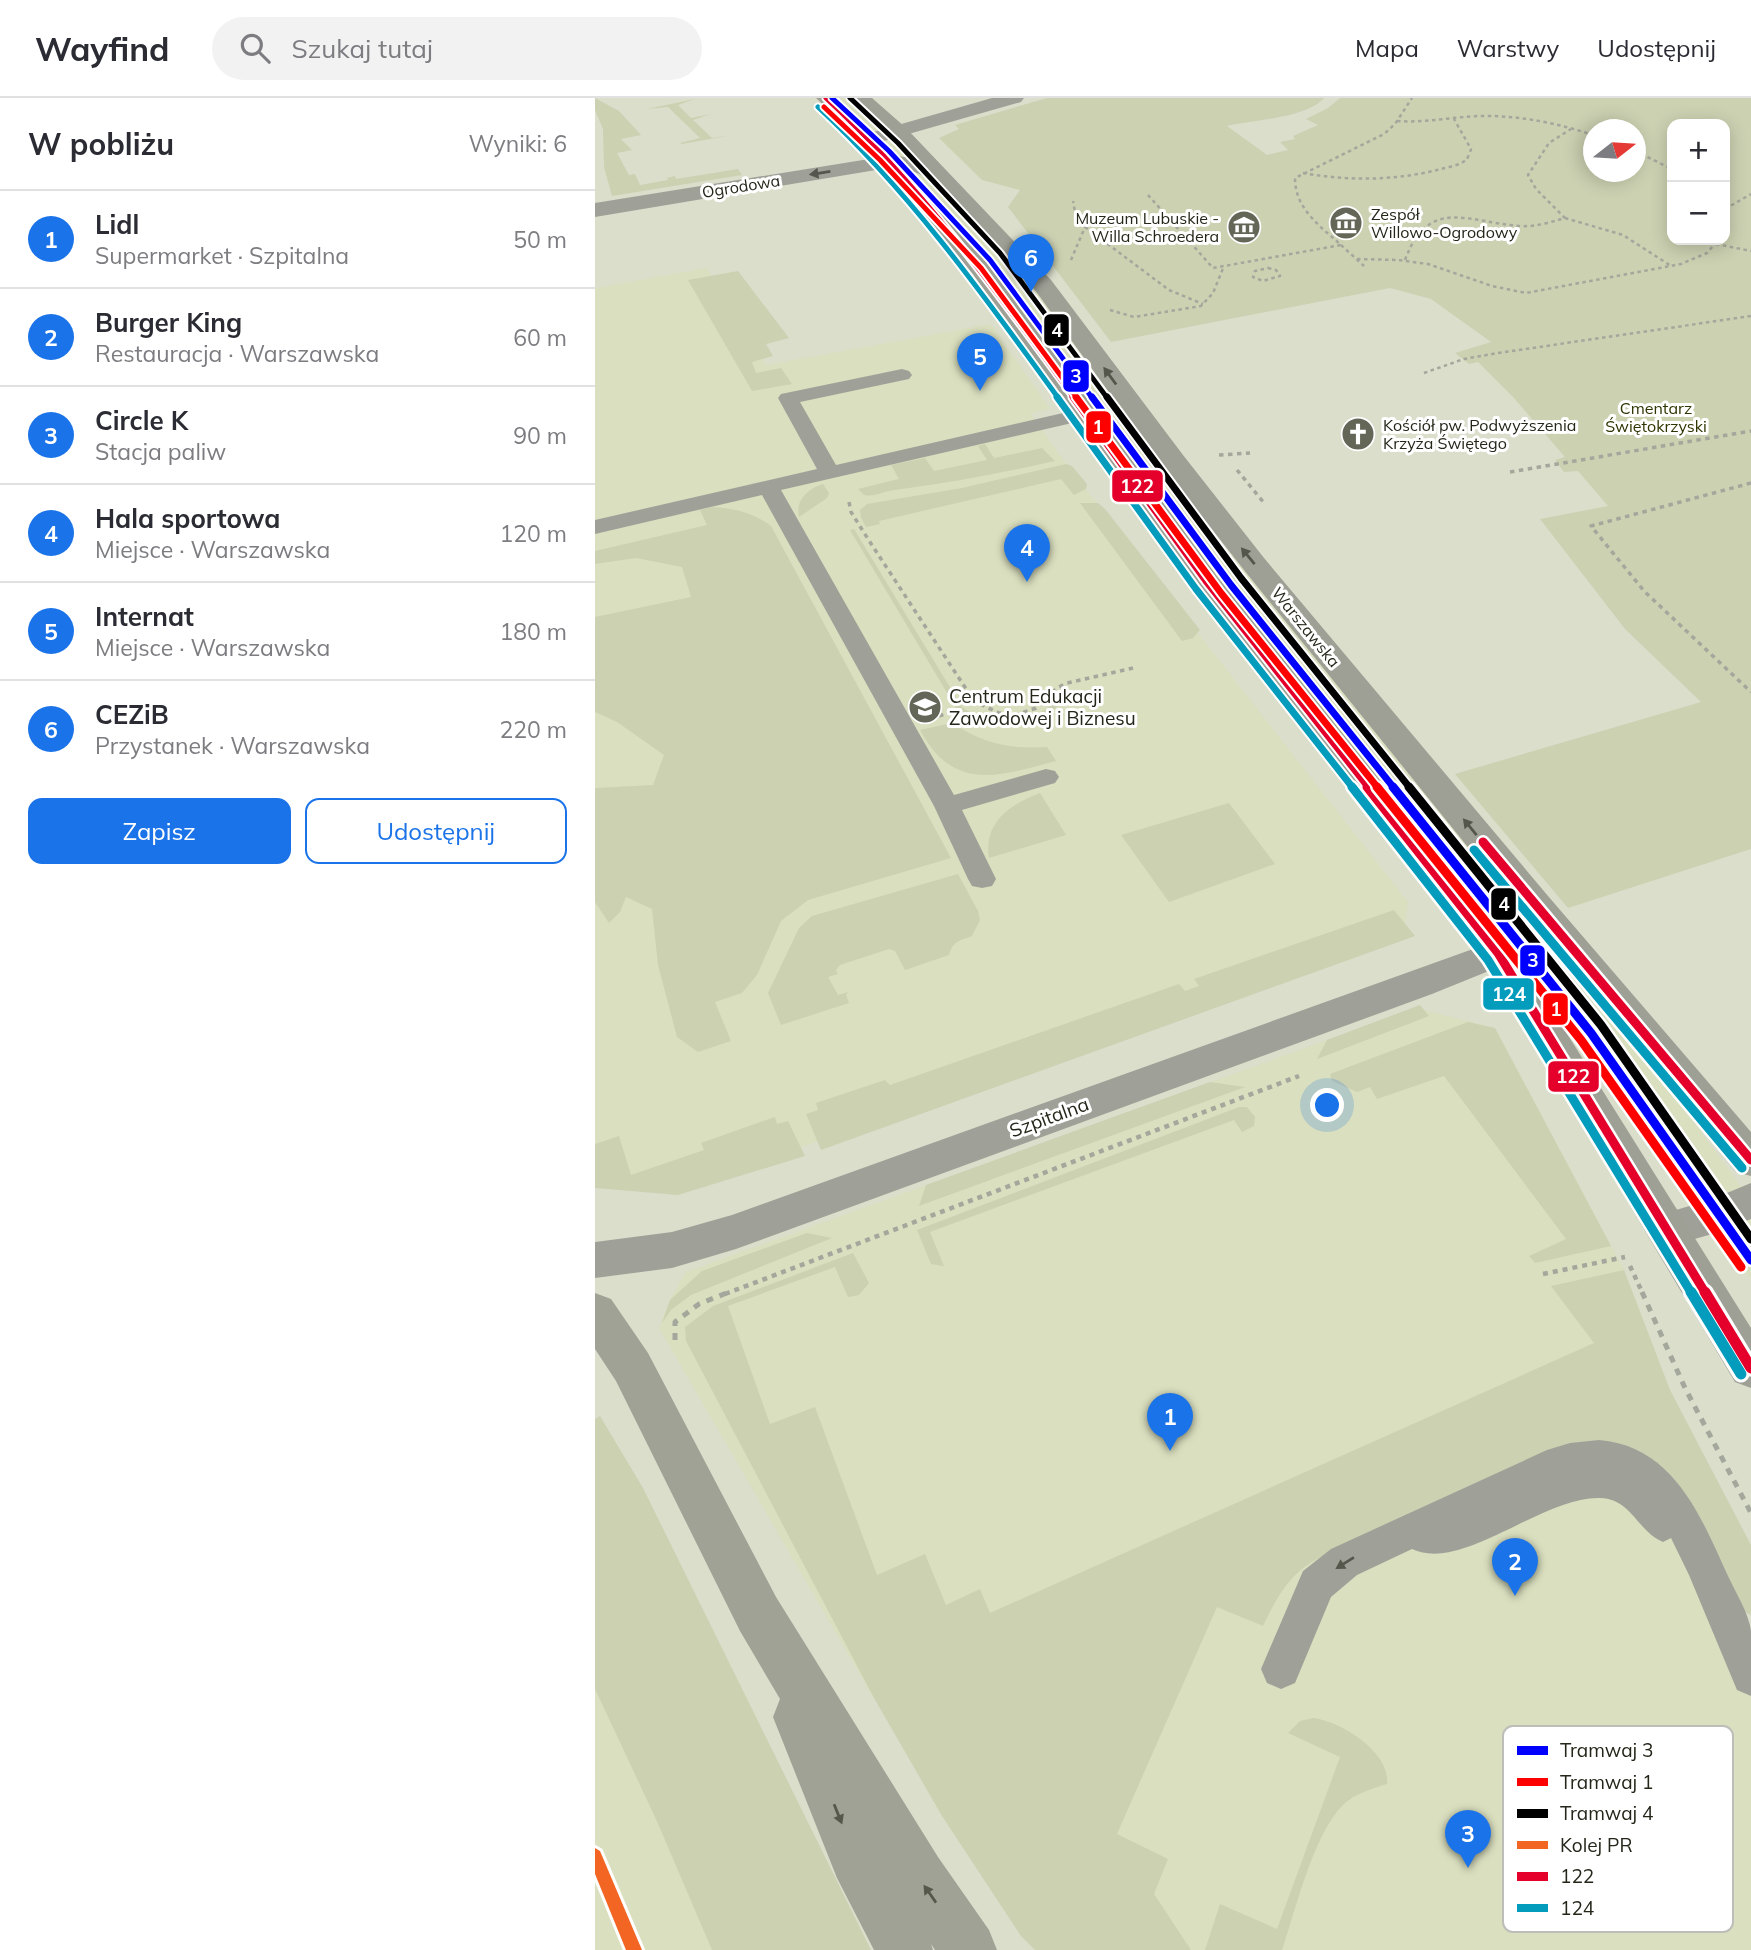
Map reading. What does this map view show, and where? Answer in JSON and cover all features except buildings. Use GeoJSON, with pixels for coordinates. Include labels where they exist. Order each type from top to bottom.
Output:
{"type":"FeatureCollection","features":[{"type":"Feature","properties":{"kind":"main road","name":"Warszawska"},"geometry":{"type":"LineString","coordinates":[[826,98],[885,144],[945,182],[1043,285],[1167,453],[1254,564],[1535,905],[1751,1160]]}},
{"type":"Feature","properties":{"kind":"main road","name":"Warszawska"},"geometry":{"type":"LineString","coordinates":[[860,98],[885,144],[980,268],[1206,581],[1498,953],[1751,1368]]}},
{"type":"Feature","properties":{"kind":"main road"},"geometry":{"type":"LineString","coordinates":[[595,1312],[632,1367],[758,1614],[918,1877],[969,1950]]}},
{"type":"Feature","properties":{"kind":"main road"},"geometry":{"type":"LineString","coordinates":[[758,1614],[856,1859],[905,1950]]}},
{"type":"Feature","properties":{"kind":"street","name":"Ogrodowa"},"geometry":{"type":"LineString","coordinates":[[595,210],[885,144],[1014,98]]}},
{"type":"Feature","properties":{"kind":"street","name":"Szpitalna"},"geometry":{"type":"LineString","coordinates":[[595,1260],[672,1250],[725,1235],[1498,953]]}},
{"type":"Feature","properties":{"kind":"street"},"geometry":{"type":"LineString","coordinates":[[1667,1229],[1719,1214],[1751,1200]]}},
{"type":"Feature","properties":{"kind":"lane"},"geometry":{"type":"LineString","coordinates":[[829,472],[788,398],[902,375]]}},
{"type":"Feature","properties":{"kind":"lane"},"geometry":{"type":"LineString","coordinates":[[595,527],[1085,414]]}},
{"type":"Feature","properties":{"kind":"lane"},"geometry":{"type":"LineString","coordinates":[[768,487],[947,806],[982,879]]}},
{"type":"Feature","properties":{"kind":"lane"},"geometry":{"type":"LineString","coordinates":[[947,806],[1046,777]]}},
{"type":"Feature","properties":{"kind":"lane"},"geometry":{"type":"LineString","coordinates":[[1281,1669],[1317,1584],[1344,1562],[1560,1462],[1593,1455],[1636,1466],[1649,1477],[1677,1511],[1744,1660]]}},
{"type":"Feature","properties":{"kind":"path"},"geometry":{"type":"LineString","coordinates":[[1364,266],[1301,206],[1293,192],[1295,178],[1384,134],[1397,121],[1412,98]]}},
{"type":"Feature","properties":{"kind":"path"},"geometry":{"type":"LineString","coordinates":[[1397,121],[1479,116],[1511,118],[1583,132]]}},
{"type":"Feature","properties":{"kind":"path"},"geometry":{"type":"LineString","coordinates":[[1303,173],[1339,180],[1383,180],[1456,165],[1467,159],[1471,149],[1454,119]]}},
{"type":"Feature","properties":{"kind":"path"},"geometry":{"type":"LineString","coordinates":[[1571,129],[1549,143],[1528,175],[1536,189],[1565,218],[1623,235],[1671,266]]}},
{"type":"Feature","properties":{"kind":"path"},"geometry":{"type":"LineString","coordinates":[[1646,156],[1667,166]]}},
{"type":"Feature","properties":{"kind":"path"},"geometry":{"type":"LineString","coordinates":[[1730,206],[1751,194]]}},
{"type":"Feature","properties":{"kind":"path"},"geometry":{"type":"LineString","coordinates":[[1148,195],[1213,268],[1341,245]]}},
{"type":"Feature","properties":{"kind":"path"},"geometry":{"type":"LineString","coordinates":[[1073,201],[1075,212],[1086,227],[1160,285],[1177,295],[1203,303]]}},
{"type":"Feature","properties":{"kind":"path"},"geometry":{"type":"LineString","coordinates":[[1405,260],[1415,237],[1422,228],[1433,222],[1459,218],[1527,227],[1565,218]]}},
{"type":"Feature","properties":{"kind":"path"},"geometry":{"type":"LineString","coordinates":[[1072,263],[1073,250],[1086,227]]}},
{"type":"Feature","properties":{"kind":"path"},"geometry":{"type":"LineString","coordinates":[[1357,259],[1405,260],[1435,265],[1505,291],[1526,293],[1671,266],[1699,258],[1714,245]]}},
{"type":"Feature","properties":{"kind":"path"},"geometry":{"type":"LineString","coordinates":[[1728,245],[1751,251]]}},
{"type":"Feature","properties":{"kind":"path"},"geometry":{"type":"LineString","coordinates":[[1253,260],[1261,269],[1276,270],[1280,276],[1272,281],[1259,280],[1252,275],[1261,269]]}},
{"type":"Feature","properties":{"kind":"path"},"geometry":{"type":"LineString","coordinates":[[1105,308],[1135,317],[1203,303],[1213,293],[1224,265]]}},
{"type":"Feature","properties":{"kind":"path"},"geometry":{"type":"LineString","coordinates":[[1424,373],[1464,359],[1498,353],[1751,316]]}},
{"type":"Feature","properties":{"kind":"path"},"geometry":{"type":"LineString","coordinates":[[1510,472],[1574,464],[1751,431]]}},
{"type":"Feature","properties":{"kind":"path"},"geometry":{"type":"LineString","coordinates":[[1237,456],[1250,453]]}},
{"type":"Feature","properties":{"kind":"path"},"geometry":{"type":"LineString","coordinates":[[1237,470],[1265,504]]}},
{"type":"Feature","properties":{"kind":"path"},"geometry":{"type":"LineString","coordinates":[[1751,483],[1591,526],[1644,591],[1751,692]]}},
{"type":"Feature","properties":{"kind":"path"},"geometry":{"type":"LineString","coordinates":[[849,502],[851,512],[876,551],[974,701],[983,709],[998,713],[1030,710],[1043,703],[1061,685],[1133,667]]}},
{"type":"Feature","properties":{"kind":"path"},"geometry":{"type":"LineString","coordinates":[[676,1346],[673,1331],[675,1322],[699,1304],[1312,1071]]}},
{"type":"Feature","properties":{"kind":"path"},"geometry":{"type":"LineString","coordinates":[[1618,1245],[1643,1290],[1685,1388],[1751,1513]]}},
{"type":"Feature","properties":{"kind":"path"},"geometry":{"type":"LineString","coordinates":[[1543,1274],[1625,1257]]}},
{"type":"Feature","properties":{"kind":"shaded area"},"geometry":{"type":"Polygon","coordinates":[[[826,98],[852,98],[910,153],[1036,291],[1191,506],[1622,1024],[1751,1200],[1751,1279],[1629,1103],[1531,972],[1251,625],[1108,432],[826,98]]]}},
{"type":"Feature","properties":{"kind":"shaded area","name":"Centrum Edukacji Zawodowej i Biznesu"},"geometry":{"type":"Polygon","coordinates":[[[707,268],[766,365],[991,324],[1050,409],[1030,413],[1066,464],[1408,902],[1404,935],[702,1182],[595,1178],[595,288],[707,268]]]}},
{"type":"Feature","properties":{"kind":"shaded area"},"geometry":{"type":"Polygon","coordinates":[[[1416,1008],[1495,1028],[1624,1270],[1670,1390],[1751,1655],[1751,1950],[1095,1950],[873,1697],[659,1328],[670,1300],[686,1272],[1416,1008]]]}},
{"type":"Feature","properties":{"kind":"shaded area"},"geometry":{"type":"Polygon","coordinates":[[[595,1689],[656,1819],[712,1950],[595,1950],[595,1689]]]}},
{"type":"Feature","properties":{"kind":"green space"},"geometry":{"type":"Polygon","coordinates":[[[595,98],[619,111],[641,135],[621,139],[632,150],[617,153],[629,175],[635,174],[640,185],[668,180],[667,178],[675,176],[676,179],[738,169],[742,175],[612,196],[604,167],[603,129],[595,110],[595,98]]]}},
{"type":"Feature","properties":{"kind":"green space","name":"Cmentarz Świętokrzyski"},"geometry":{"type":"Polygon","coordinates":[[[1047,98],[1324,98],[1316,105],[1293,114],[1227,126],[1267,155],[1288,150],[1280,142],[1295,139],[1293,136],[1318,125],[1306,119],[1328,108],[1340,98],[1751,98],[1751,849],[1568,908],[1455,774],[1701,702],[1625,629],[1540,519],[1608,506],[1578,471],[1564,472],[1555,460],[1565,457],[1513,397],[1478,362],[1469,364],[1455,353],[1491,342],[1431,299],[1390,288],[1111,342],[1008,207],[1020,190],[982,180],[939,138],[959,129],[955,125],[1047,98]]]}},
{"type":"Feature","properties":{"kind":"green space"},"geometry":{"type":"Polygon","coordinates":[[[695,99],[678,105],[691,118],[711,114],[693,120],[712,138],[733,135],[682,144],[680,143],[700,138],[668,107],[647,109],[695,99]]]}},
{"type":"Feature","properties":{"kind":"green space"},"geometry":{"type":"Polygon","coordinates":[[[738,271],[789,338],[766,344],[773,356],[752,362],[756,373],[781,368],[792,384],[752,391],[688,280],[738,271]]]}},
{"type":"Feature","properties":{"kind":"green space"},"geometry":{"type":"Polygon","coordinates":[[[985,444],[994,458],[1042,448],[1055,461],[872,495],[864,495],[858,489],[899,479],[891,465],[925,458],[934,471],[987,460],[978,446],[985,444]]]}},
{"type":"Feature","properties":{"kind":"green space"},"geometry":{"type":"Polygon","coordinates":[[[1066,464],[1072,466],[1087,484],[1086,489],[1074,495],[1061,479],[879,521],[880,524],[866,527],[861,518],[860,510],[867,504],[962,488],[1066,464]]]}},
{"type":"Feature","properties":{"kind":"green space"},"geometry":{"type":"Polygon","coordinates":[[[823,484],[829,493],[827,498],[799,517],[801,500],[812,489],[823,484]]]}},
{"type":"Feature","properties":{"kind":"green space"},"geometry":{"type":"Polygon","coordinates":[[[1080,503],[1098,503],[1105,509],[1200,630],[1193,638],[1182,641],[1080,503]]]}},
{"type":"Feature","properties":{"kind":"green space"},"geometry":{"type":"Polygon","coordinates":[[[713,507],[743,512],[771,526],[951,858],[808,900],[781,921],[757,975],[742,993],[715,1002],[731,1041],[698,1052],[677,1037],[658,965],[652,909],[626,897],[620,912],[609,923],[595,902],[595,788],[653,785],[664,755],[617,722],[595,712],[595,617],[691,597],[682,567],[636,558],[595,564],[595,551],[707,525],[700,510],[713,507]]]}},
{"type":"Feature","properties":{"kind":"green space"},"geometry":{"type":"Polygon","coordinates":[[[854,529],[962,707],[972,714],[994,721],[1017,721],[1039,713],[1070,692],[1051,712],[1027,723],[1015,725],[990,724],[956,708],[850,530],[854,529]]]}},
{"type":"Feature","properties":{"kind":"green space"},"geometry":{"type":"Polygon","coordinates":[[[952,723],[997,744],[1047,747],[1056,761],[997,774],[979,775],[963,771],[948,764],[933,750],[920,730],[952,723]]]}},
{"type":"Feature","properties":{"kind":"green space"},"geometry":{"type":"Polygon","coordinates":[[[1040,793],[1066,835],[989,858],[990,834],[1001,816],[1040,793]]]}},
{"type":"Feature","properties":{"kind":"green space"},"geometry":{"type":"Polygon","coordinates":[[[1229,803],[1275,864],[1169,902],[1121,835],[1229,803]]]}},
{"type":"Feature","properties":{"kind":"green space"},"geometry":{"type":"Polygon","coordinates":[[[958,874],[978,911],[980,920],[972,936],[955,944],[949,955],[905,970],[895,951],[889,949],[840,965],[836,970],[838,974],[828,977],[838,995],[848,992],[846,995],[849,1003],[781,1025],[768,993],[799,928],[812,916],[958,874]]]}},
{"type":"Feature","properties":{"kind":"green space"},"geometry":{"type":"Polygon","coordinates":[[[1394,910],[1415,936],[821,1150],[806,1114],[818,1110],[816,1103],[885,1080],[890,1085],[1179,984],[1185,991],[1199,986],[1194,979],[1394,910]]]}},
{"type":"Feature","properties":{"kind":"green space"},"geometry":{"type":"Polygon","coordinates":[[[1420,1005],[1429,1016],[1317,1059],[1327,1040],[1420,1005]]]}},
{"type":"Feature","properties":{"kind":"green space"},"geometry":{"type":"Polygon","coordinates":[[[1468,1022],[1495,1028],[1611,1246],[1535,1263],[1529,1256],[1566,1239],[1444,1076],[1377,1099],[1370,1087],[1357,1092],[1332,1081],[1330,1074],[1468,1022]]]}},
{"type":"Feature","properties":{"kind":"green space"},"geometry":{"type":"Polygon","coordinates":[[[1210,1082],[1245,1087],[919,1206],[926,1185],[1210,1082]]]}},
{"type":"Feature","properties":{"kind":"green space"},"geometry":{"type":"Polygon","coordinates":[[[1239,1107],[1247,1107],[1255,1117],[1254,1126],[1242,1132],[1234,1120],[930,1232],[944,1266],[931,1264],[917,1230],[1239,1107]]]}},
{"type":"Feature","properties":{"kind":"green space"},"geometry":{"type":"Polygon","coordinates":[[[775,1117],[777,1124],[788,1121],[805,1156],[678,1195],[595,1188],[595,1144],[619,1136],[631,1175],[704,1150],[701,1143],[775,1117]]]}},
{"type":"Feature","properties":{"kind":"green space"},"geometry":{"type":"Polygon","coordinates":[[[807,1233],[832,1238],[691,1295],[671,1310],[662,1323],[670,1300],[702,1271],[807,1233]]]}},
{"type":"Feature","properties":{"kind":"green space"},"geometry":{"type":"Polygon","coordinates":[[[853,1253],[869,1283],[859,1295],[848,1297],[835,1267],[728,1306],[770,1424],[815,1407],[877,1575],[925,1554],[946,1605],[980,1589],[990,1613],[1594,1343],[1551,1286],[1624,1270],[1670,1390],[1751,1545],[1751,1615],[1744,1612],[1665,1479],[1323,1556],[1302,1569],[1286,1585],[1263,1626],[1217,1607],[1117,1834],[1168,1859],[1154,1894],[1191,1950],[1035,1950],[1021,1936],[942,1816],[874,1698],[686,1341],[685,1327],[713,1306],[853,1253]]]}},
{"type":"Feature","properties":{"kind":"green space"},"geometry":{"type":"Polygon","coordinates":[[[600,1416],[643,1488],[871,1950],[712,1950],[656,1819],[595,1689],[595,1419],[600,1416]]]}},
{"type":"Feature","properties":{"kind":"green space"},"geometry":{"type":"Polygon","coordinates":[[[1313,1718],[1337,1725],[1362,1740],[1381,1761],[1387,1784],[1353,1797],[1332,1818],[1314,1853],[1282,1950],[1205,1950],[1220,1904],[1277,1929],[1340,1757],[1288,1733],[1300,1721],[1313,1718]]]}},
{"type":"Feature","properties":{"kind":"tram line","name":"3"},"geometry":{"type":"LineString","coordinates":[[832,98],[889,151],[990,260],[1231,585],[1591,1033],[1751,1260]]}},
{"type":"Feature","properties":{"kind":"tram line","name":"4"},"geometry":{"type":"LineString","coordinates":[[850,98],[898,143],[1000,253],[1241,578],[1601,1025],[1751,1239]]}},
{"type":"Feature","properties":{"kind":"tram line","name":"1"},"geometry":{"type":"LineString","coordinates":[[824,107],[880,160],[981,268],[1221,593],[1581,1040],[1741,1267]]}},
{"type":"Feature","properties":{"kind":"rail line","name":"PR"},"geometry":{"type":"LineString","coordinates":[[595,1856],[634,1950]]}},
{"type":"Feature","properties":{"kind":"transit line","name":"122"},"geometry":{"type":"LineString","coordinates":[[826,98],[870,139],[980,268],[1206,581],[1498,953],[1751,1368]]}},
{"type":"Feature","properties":{"kind":"transit line","name":"124"},"geometry":{"type":"LineString","coordinates":[[818,107],[861,147],[970,276],[1196,589],[1488,960],[1741,1374]]}},
{"type":"Feature","properties":{"kind":"transit line","name":"122"},"geometry":{"type":"LineString","coordinates":[[1483,842],[1751,1160]]}},
{"type":"Feature","properties":{"kind":"transit line","name":"124"},"geometry":{"type":"LineString","coordinates":[[1474,850],[1742,1168]]}},
{"type":"Feature","properties":{"kind":"place","name":"Zespół Willowo-Ogrodowy"},"geometry":{"type":"Point","coordinates":[1346,223]}},
{"type":"Feature","properties":{"kind":"place","name":"Muzeum Lubuskie - Willa Schroedera"},"geometry":{"type":"Point","coordinates":[1244,227]}},
{"type":"Feature","properties":{"kind":"place","name":"CEZiB"},"geometry":{"type":"Point","coordinates":[1031,292]}},
{"type":"Feature","properties":{"kind":"place","name":"Internat"},"geometry":{"type":"Point","coordinates":[980,391]}},
{"type":"Feature","properties":{"kind":"place","name":"Kościół pw. Podwyższenia Krzyża Świętego"},"geometry":{"type":"Point","coordinates":[1358,434]}},
{"type":"Feature","properties":{"kind":"place","name":"Hala sportowa"},"geometry":{"type":"Point","coordinates":[1027,582]}},
{"type":"Feature","properties":{"kind":"place","name":"Centrum Edukacji Zawodowej i Biznesu"},"geometry":{"type":"Point","coordinates":[925,707]}},
{"type":"Feature","properties":{"kind":"place","name":"Lidl"},"geometry":{"type":"Point","coordinates":[1170,1451]}},
{"type":"Feature","properties":{"kind":"place","name":"Burger King"},"geometry":{"type":"Point","coordinates":[1515,1596]}},
{"type":"Feature","properties":{"kind":"place","name":"Circle K"},"geometry":{"type":"Point","coordinates":[1468,1868]}}]}
